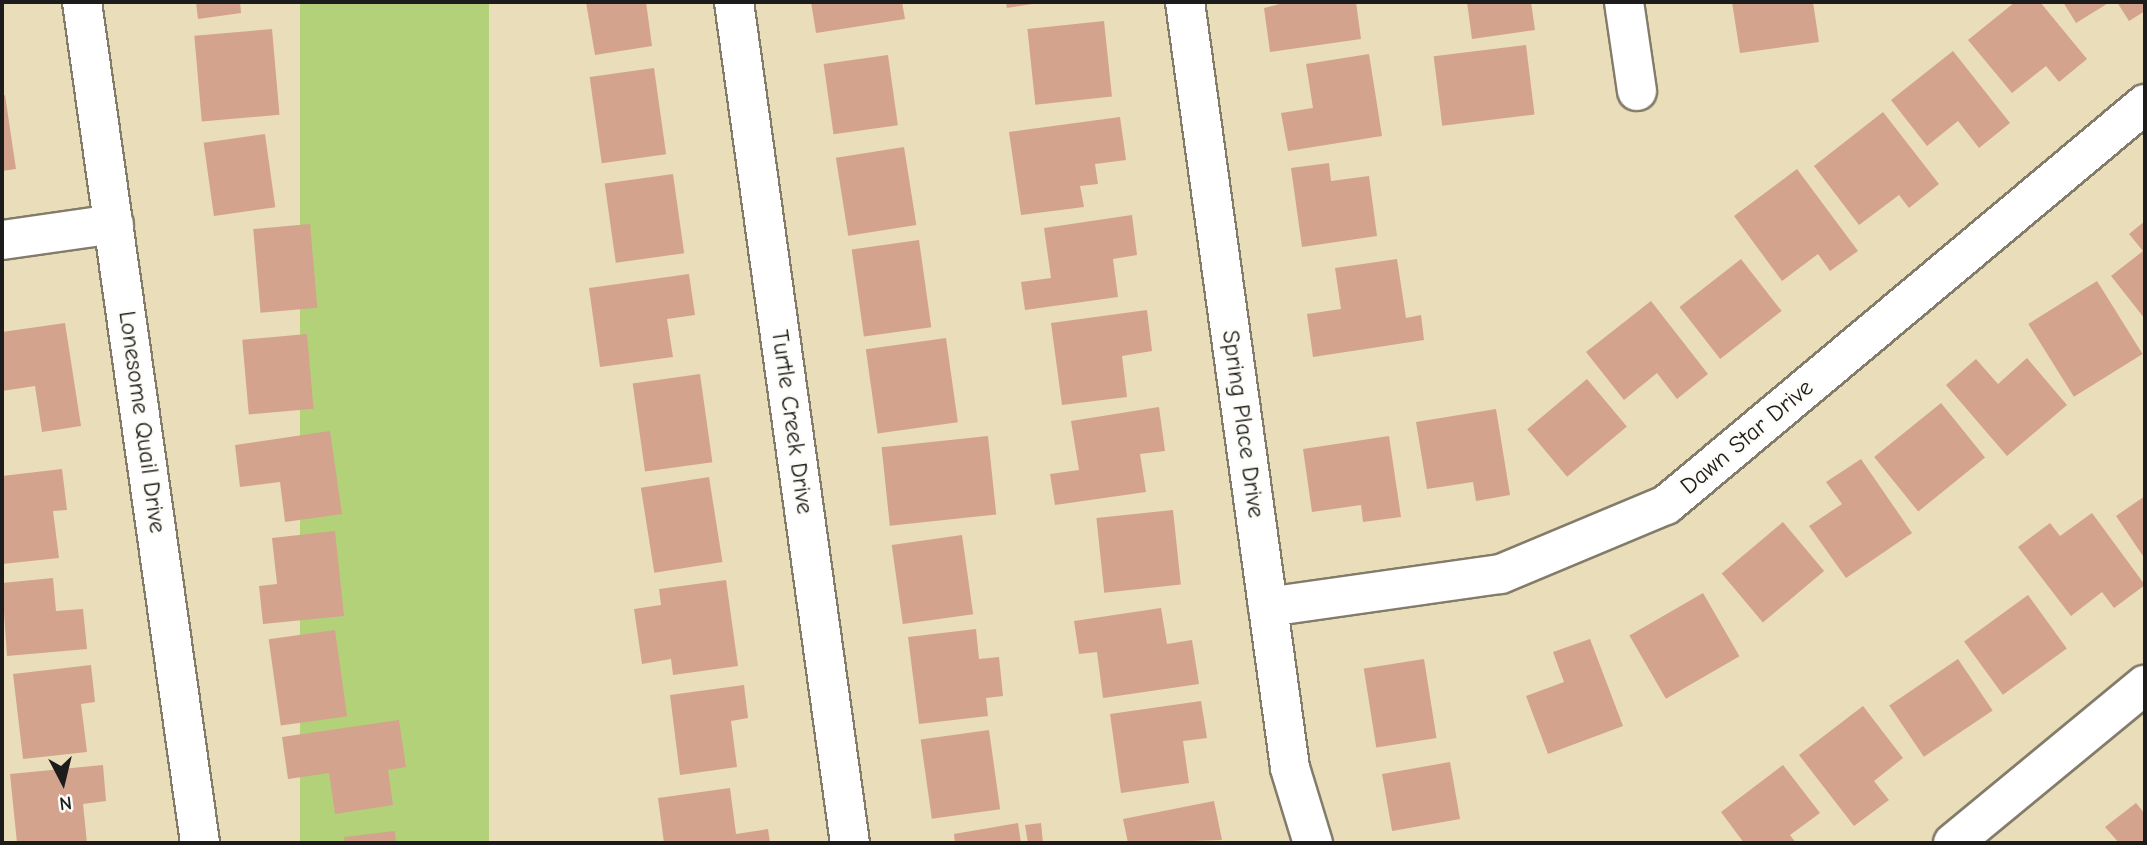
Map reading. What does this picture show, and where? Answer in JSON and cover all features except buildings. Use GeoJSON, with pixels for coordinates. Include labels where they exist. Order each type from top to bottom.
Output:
{"type":"FeatureCollection","features":[{"type":"Feature","properties":{"kind":"street","name":"Lonesome Quail Drive"},"geometry":{"type":"LineString","coordinates":[[82,2],[200,843]]}},
{"type":"Feature","properties":{"kind":"street","name":"Turtle Creek Drive"},"geometry":{"type":"LineString","coordinates":[[734,2],[850,843]]}},
{"type":"Feature","properties":{"kind":"street","name":"Spring Place Drive"},"geometry":{"type":"LineString","coordinates":[[1185,2],[1290,768],[1313,843]]}},
{"type":"Feature","properties":{"kind":"street"},"geometry":{"type":"LineString","coordinates":[[1624,2],[1637,90]]}},
{"type":"Feature","properties":{"kind":"street","name":"Dawn Star Drive"},"geometry":{"type":"LineString","coordinates":[[1268,607],[1501,574],[1666,505],[2145,104]]}},
{"type":"Feature","properties":{"kind":"street"},"geometry":{"type":"LineString","coordinates":[[2,240],[114,224]]}},
{"type":"Feature","properties":{"kind":"street"},"geometry":{"type":"LineString","coordinates":[[1953,843],[2145,685]]}},
{"type":"Feature","properties":{"kind":"green space"},"geometry":{"type":"Polygon","coordinates":[[[300,2],[489,2],[489,843],[300,843],[300,2]]]}}]}
